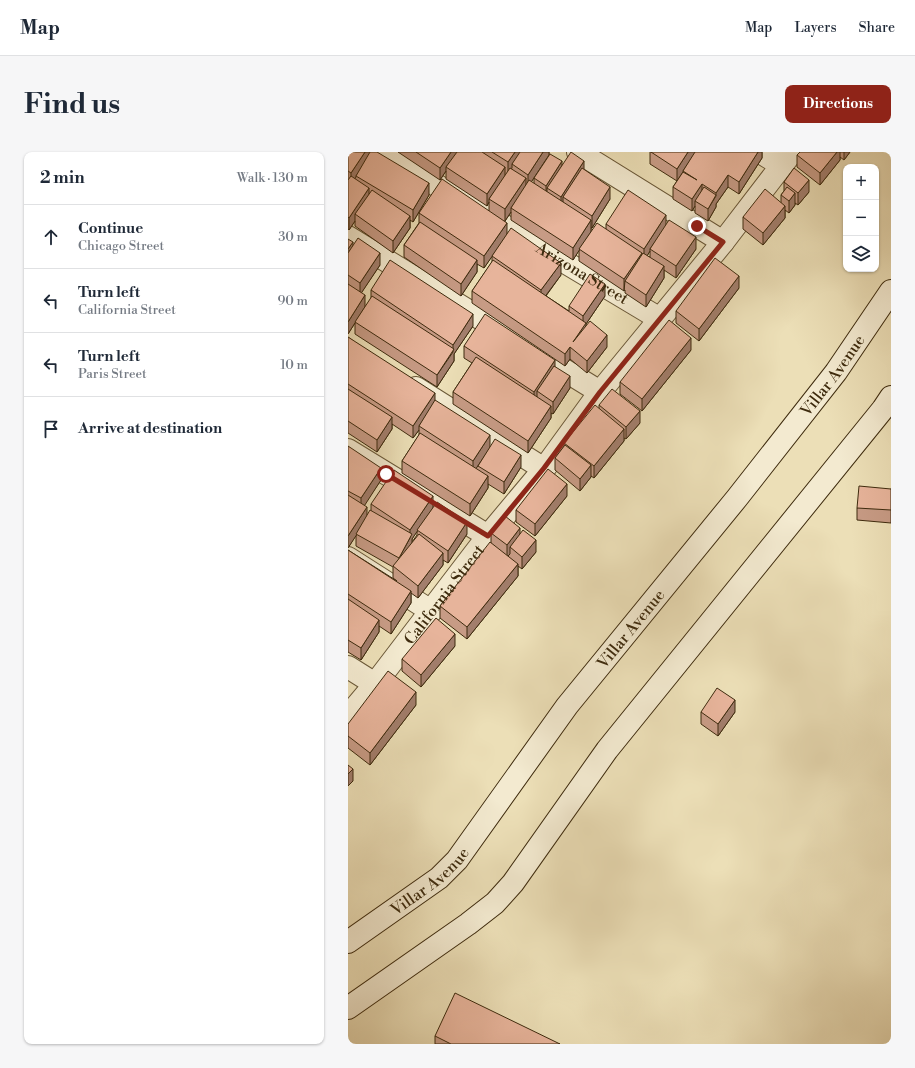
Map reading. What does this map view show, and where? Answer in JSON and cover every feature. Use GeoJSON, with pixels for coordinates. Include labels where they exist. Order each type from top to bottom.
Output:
{"type":"FeatureCollection","features":[{"type":"Feature","properties":{"kind":"street","name":"Arizona Street"},"geometry":{"type":"LineString","coordinates":[[382,152],[660,319]]}},
{"type":"Feature","properties":{"kind":"street"},"geometry":{"type":"LineString","coordinates":[[578,152],[723,242]]}},
{"type":"Feature","properties":{"kind":"street"},"geometry":{"type":"LineString","coordinates":[[760,152],[787,159]]}},
{"type":"Feature","properties":{"kind":"street","name":"California Street"},"geometry":{"type":"LineString","coordinates":[[348,716],[375,684],[488,536],[544,468],[600,392],[723,242],[787,159]]}},
{"type":"Feature","properties":{"kind":"street"},"geometry":{"type":"LineString","coordinates":[[348,237],[600,392]]}},
{"type":"Feature","properties":{"kind":"street","name":"Villar Avenue"},"geometry":{"type":"LineString","coordinates":[[348,942],[439,878],[457,860],[567,706],[836,372],[891,292]]}},
{"type":"Feature","properties":{"kind":"street"},"geometry":{"type":"LineString","coordinates":[[402,380],[544,468]]}},
{"type":"Feature","properties":{"kind":"street"},"geometry":{"type":"LineString","coordinates":[[348,1008],[468,924],[495,903],[513,883],[607,750],[752,572],[891,397]]}},
{"type":"Feature","properties":{"kind":"street"},"geometry":{"type":"LineString","coordinates":[[348,450],[488,536]]}},
{"type":"Feature","properties":{"kind":"street"},"geometry":{"type":"LineString","coordinates":[[348,558],[431,611]]}},
{"type":"Feature","properties":{"kind":"street"},"geometry":{"type":"LineString","coordinates":[[348,667],[375,684]]}},
{"type":"Feature","properties":{"kind":"building"},"geometry":{"type":"Polygon","coordinates":[[[348,152],[365,152],[351,173],[348,171],[348,152]]]}},
{"type":"Feature","properties":{"kind":"building"},"geometry":{"type":"Polygon","coordinates":[[[370,152],[377,152],[429,183],[413,210],[356,176],[370,152]]]}},
{"type":"Feature","properties":{"kind":"building"},"geometry":{"type":"Polygon","coordinates":[[[416,152],[451,152],[440,168],[416,152]]]}},
{"type":"Feature","properties":{"kind":"building"},"geometry":{"type":"Polygon","coordinates":[[[457,152],[482,152],[505,167],[487,194],[446,167],[457,152]]]}},
{"type":"Feature","properties":{"kind":"building"},"geometry":{"type":"Polygon","coordinates":[[[492,152],[515,152],[508,162],[492,152]]]}},
{"type":"Feature","properties":{"kind":"building"},"geometry":{"type":"Polygon","coordinates":[[[520,152],[543,152],[528,175],[512,164],[520,152]]]}},
{"type":"Feature","properties":{"kind":"building"},"geometry":{"type":"Polygon","coordinates":[[[571,152],[584,161],[561,197],[547,188],[571,152]]]}},
{"type":"Feature","properties":{"kind":"building"},"geometry":{"type":"Polygon","coordinates":[[[651,152],[688,152],[677,169],[651,152]]]}},
{"type":"Feature","properties":{"kind":"building"},"geometry":{"type":"Polygon","coordinates":[[[695,152],[758,152],[739,182],[728,175],[716,193],[702,184],[692,199],[673,187],[683,172],[697,180],[683,171],[695,152]]]}},
{"type":"Feature","properties":{"kind":"building"},"geometry":{"type":"Polygon","coordinates":[[[800,152],[837,152],[820,173],[797,155],[800,152]]]}},
{"type":"Feature","properties":{"kind":"building"},"geometry":{"type":"Polygon","coordinates":[[[550,154],[562,161],[546,186],[534,178],[550,154]]]}},
{"type":"Feature","properties":{"kind":"building"},"geometry":{"type":"Polygon","coordinates":[[[510,168],[526,178],[505,209],[489,199],[510,168]]]}},
{"type":"Feature","properties":{"kind":"building"},"geometry":{"type":"Polygon","coordinates":[[[582,168],[610,187],[592,216],[563,197],[582,168]]]}},
{"type":"Feature","properties":{"kind":"building"},"geometry":{"type":"Polygon","coordinates":[[[794,168],[809,180],[798,193],[784,182],[794,168]]]}},
{"type":"Feature","properties":{"kind":"building"},"geometry":{"type":"Polygon","coordinates":[[[351,176],[369,188],[349,218],[348,180],[351,176]]]}},
{"type":"Feature","properties":{"kind":"building"},"geometry":{"type":"Polygon","coordinates":[[[442,179],[507,223],[484,256],[419,213],[442,179]]]}},
{"type":"Feature","properties":{"kind":"building"},"geometry":{"type":"Polygon","coordinates":[[[529,180],[591,220],[573,248],[511,208],[529,180]]]}},
{"type":"Feature","properties":{"kind":"building"},"geometry":{"type":"Polygon","coordinates":[[[704,187],[716,195],[708,209],[695,201],[704,187]]]}},
{"type":"Feature","properties":{"kind":"building"},"geometry":{"type":"Polygon","coordinates":[[[787,187],[795,193],[789,201],[781,195],[787,187]]]}},
{"type":"Feature","properties":{"kind":"building"},"geometry":{"type":"Polygon","coordinates":[[[765,189],[785,206],[763,233],[743,217],[765,189]]]}},
{"type":"Feature","properties":{"kind":"building"},"geometry":{"type":"Polygon","coordinates":[[[372,190],[410,216],[393,241],[355,214],[372,190]]]}},
{"type":"Feature","properties":{"kind":"building"},"geometry":{"type":"Polygon","coordinates":[[[628,190],[666,215],[644,249],[606,224],[628,190]]]}},
{"type":"Feature","properties":{"kind":"building"},"geometry":{"type":"Polygon","coordinates":[[[669,220],[696,237],[676,266],[650,249],[669,220]]]}},
{"type":"Feature","properties":{"kind":"building"},"geometry":{"type":"Polygon","coordinates":[[[420,222],[477,260],[461,284],[404,245],[420,222]]]}},
{"type":"Feature","properties":{"kind":"building"},"geometry":{"type":"Polygon","coordinates":[[[597,223],[642,253],[624,279],[579,249],[597,223]]]}},
{"type":"Feature","properties":{"kind":"building"},"geometry":{"type":"Polygon","coordinates":[[[511,228],[561,263],[541,290],[492,256],[511,228]]]}},
{"type":"Feature","properties":{"kind":"building"},"geometry":{"type":"Polygon","coordinates":[[[358,238],[380,253],[360,283],[348,275],[348,253],[358,238]]]}},
{"type":"Feature","properties":{"kind":"building"},"geometry":{"type":"Polygon","coordinates":[[[348,239],[353,242],[348,249],[348,239]]]}},
{"type":"Feature","properties":{"kind":"building"},"geometry":{"type":"Polygon","coordinates":[[[643,253],[664,266],[646,295],[625,281],[643,253]]]}},
{"type":"Feature","properties":{"kind":"building"},"geometry":{"type":"Polygon","coordinates":[[[715,258],[739,276],[699,329],[676,311],[715,258]]]}},
{"type":"Feature","properties":{"kind":"building"},"geometry":{"type":"Polygon","coordinates":[[[390,260],[473,314],[453,345],[371,290],[390,260]]]}},
{"type":"Feature","properties":{"kind":"building"},"geometry":{"type":"Polygon","coordinates":[[[493,260],[586,323],[573,342],[590,321],[607,335],[587,361],[570,347],[565,354],[472,291],[493,260]]]}},
{"type":"Feature","properties":{"kind":"building"},"geometry":{"type":"Polygon","coordinates":[[[590,274],[605,284],[583,316],[569,306],[590,274]]]}},
{"type":"Feature","properties":{"kind":"building"},"geometry":{"type":"Polygon","coordinates":[[[348,284],[365,295],[348,322],[348,284]]]}},
{"type":"Feature","properties":{"kind":"building"},"geometry":{"type":"Polygon","coordinates":[[[372,296],[454,349],[437,375],[355,322],[372,296]]]}},
{"type":"Feature","properties":{"kind":"building"},"geometry":{"type":"Polygon","coordinates":[[[485,314],[555,360],[534,392],[464,346],[485,314]]]}},
{"type":"Feature","properties":{"kind":"building"},"geometry":{"type":"Polygon","coordinates":[[[669,320],[691,338],[642,399],[620,382],[669,320]]]}},
{"type":"Feature","properties":{"kind":"building"},"geometry":{"type":"Polygon","coordinates":[[[348,337],[435,393],[413,426],[348,384],[348,337]]]}},
{"type":"Feature","properties":{"kind":"building"},"geometry":{"type":"Polygon","coordinates":[[[476,357],[551,406],[528,441],[453,392],[476,357]]]}},
{"type":"Feature","properties":{"kind":"building"},"geometry":{"type":"Polygon","coordinates":[[[554,366],[570,376],[553,402],[537,391],[554,366]]]}},
{"type":"Feature","properties":{"kind":"building"},"geometry":{"type":"Polygon","coordinates":[[[348,389],[392,417],[377,440],[348,421],[348,389]]]}},
{"type":"Feature","properties":{"kind":"building"},"geometry":{"type":"Polygon","coordinates":[[[612,389],[640,411],[626,427],[599,405],[612,389]]]}},
{"type":"Feature","properties":{"kind":"building"},"geometry":{"type":"Polygon","coordinates":[[[435,400],[490,435],[473,461],[419,426],[435,400]]]}},
{"type":"Feature","properties":{"kind":"building"},"geometry":{"type":"Polygon","coordinates":[[[595,405],[624,429],[594,466],[564,443],[595,405]]]}},
{"type":"Feature","properties":{"kind":"building"},"geometry":{"type":"Polygon","coordinates":[[[420,433],[488,476],[470,504],[402,461],[420,433]]]}},
{"type":"Feature","properties":{"kind":"building"},"geometry":{"type":"Polygon","coordinates":[[[495,439],[521,455],[504,482],[478,466],[495,439]]]}},
{"type":"Feature","properties":{"kind":"building"},"geometry":{"type":"Polygon","coordinates":[[[565,445],[591,465],[580,479],[555,458],[565,445]]]}},
{"type":"Feature","properties":{"kind":"building"},"geometry":{"type":"Polygon","coordinates":[[[348,446],[381,468],[361,498],[348,491],[348,446]]]}},
{"type":"Feature","properties":{"kind":"building"},"geometry":{"type":"Polygon","coordinates":[[[548,469],[567,484],[535,524],[516,510],[548,469]]]}},
{"type":"Feature","properties":{"kind":"building"},"geometry":{"type":"Polygon","coordinates":[[[394,470],[433,496],[410,530],[371,504],[394,470]]]}},
{"type":"Feature","properties":{"kind":"building"},"geometry":{"type":"Polygon","coordinates":[[[859,486],[891,489],[891,510],[857,508],[859,486]]]}},
{"type":"Feature","properties":{"kind":"building"},"geometry":{"type":"Polygon","coordinates":[[[348,495],[367,507],[348,536],[348,495]]]}},
{"type":"Feature","properties":{"kind":"building"},"geometry":{"type":"Polygon","coordinates":[[[437,502],[467,522],[448,551],[417,530],[437,502]]]}},
{"type":"Feature","properties":{"kind":"building"},"geometry":{"type":"Polygon","coordinates":[[[370,510],[412,534],[399,558],[356,534],[370,510]]]}},
{"type":"Feature","properties":{"kind":"building"},"geometry":{"type":"Polygon","coordinates":[[[505,516],[520,528],[507,545],[491,533],[505,516]]]}},
{"type":"Feature","properties":{"kind":"building"},"geometry":{"type":"Polygon","coordinates":[[[523,530],[536,540],[522,557],[510,547],[523,530]]]}},
{"type":"Feature","properties":{"kind":"building"},"geometry":{"type":"Polygon","coordinates":[[[419,534],[443,553],[418,586],[393,566],[419,534]]]}},
{"type":"Feature","properties":{"kind":"building"},"geometry":{"type":"Polygon","coordinates":[[[490,542],[518,564],[467,627],[440,606],[490,542]]]}},
{"type":"Feature","properties":{"kind":"building"},"geometry":{"type":"Polygon","coordinates":[[[348,550],[411,591],[391,622],[348,594],[348,550]]]}},
{"type":"Feature","properties":{"kind":"building"},"geometry":{"type":"Polygon","coordinates":[[[348,599],[379,620],[361,648],[348,640],[348,599]]]}},
{"type":"Feature","properties":{"kind":"building"},"geometry":{"type":"Polygon","coordinates":[[[436,618],[455,634],[421,675],[402,659],[436,618]]]}},
{"type":"Feature","properties":{"kind":"building"},"geometry":{"type":"Polygon","coordinates":[[[388,671],[416,692],[370,753],[348,736],[348,724],[388,671]]]}},
{"type":"Feature","properties":{"kind":"building"},"geometry":{"type":"Polygon","coordinates":[[[717,688],[735,700],[718,724],[701,712],[717,688]]]}},
{"type":"Feature","properties":{"kind":"building"},"geometry":{"type":"Polygon","coordinates":[[[348,765],[353,769],[348,774],[348,765]]]}},
{"type":"Feature","properties":{"kind":"building"},"geometry":{"type":"Polygon","coordinates":[[[455,993],[560,1044],[451,1044],[435,1036],[455,993]]]}},
{"type":"Feature","properties":{"kind":"route"},"geometry":{"type":"LineString","coordinates":[[386,474],[488,536],[544,468],[600,392],[723,242],[697,226]]}}]}
